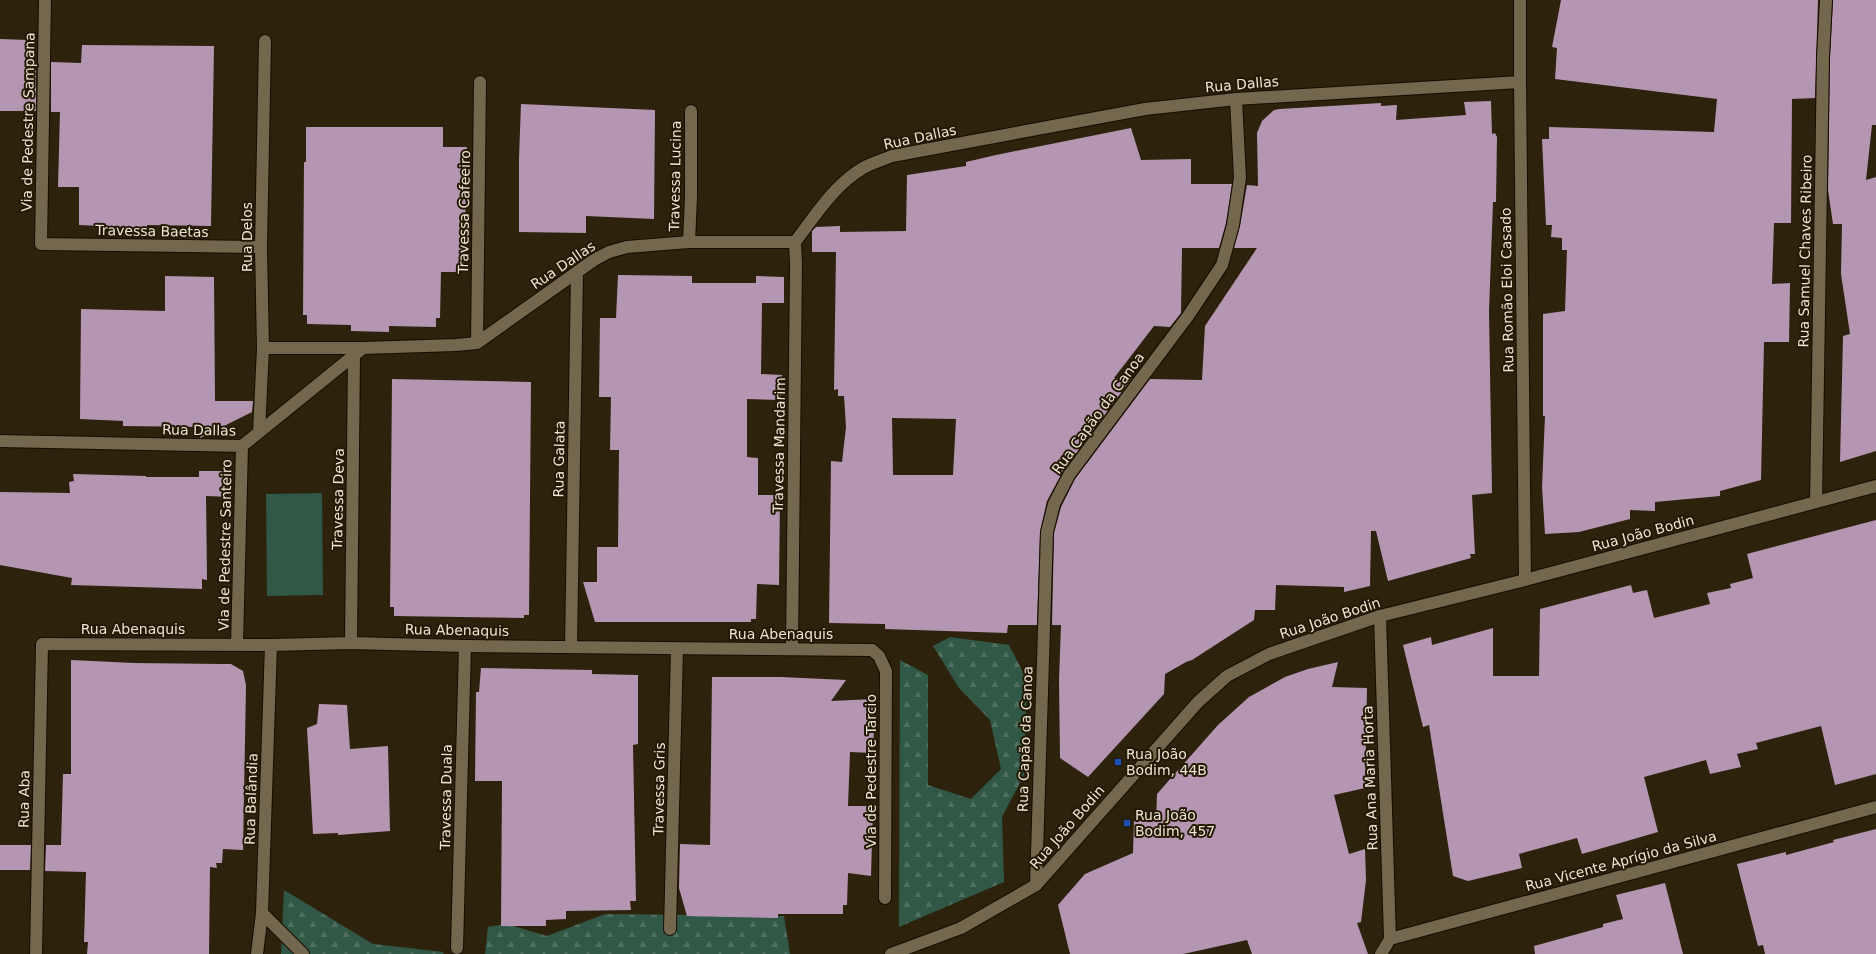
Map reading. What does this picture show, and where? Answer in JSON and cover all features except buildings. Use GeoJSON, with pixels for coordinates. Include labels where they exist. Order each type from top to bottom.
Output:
{"type":"FeatureCollection","features":[{"type":"Feature","properties":{"kind":"street","name":"Via de Pedestre Sampana"},"geometry":{"type":"LineString","coordinates":[[41,244],[45,0]]}},
{"type":"Feature","properties":{"kind":"street","name":"Rua Romão Eloi Casado"},"geometry":{"type":"LineString","coordinates":[[1520,0],[1525,580]]}},
{"type":"Feature","properties":{"kind":"street","name":"Rua Samuel Chaves Ribeiro"},"geometry":{"type":"LineString","coordinates":[[1816,502],[1823,57],[1826,0]]}},
{"type":"Feature","properties":{"kind":"street","name":"Rua Delos"},"geometry":{"type":"LineString","coordinates":[[259,432],[263,348],[261,248],[265,41]]}},
{"type":"Feature","properties":{"kind":"street","name":"Travessa Cafeeiro"},"geometry":{"type":"LineString","coordinates":[[477,343],[480,82]]}},
{"type":"Feature","properties":{"kind":"street","name":"Rua Dallas"},"geometry":{"type":"LineString","coordinates":[[263,348],[359,352],[477,343],[577,272],[609,252],[627,247],[689,242],[794,242],[828,199],[845,181],[864,168],[892,156],[1145,109],[1236,99],[1520,82]]}},
{"type":"Feature","properties":{"kind":"street","name":"Rua Capão da Canoa"},"geometry":{"type":"LineString","coordinates":[[1036,885],[1047,532],[1054,504],[1069,475],[1188,316],[1222,266],[1234,225],[1240,178],[1236,99]]}},
{"type":"Feature","properties":{"kind":"street","name":"Travessa Lucina"},"geometry":{"type":"LineString","coordinates":[[689,242],[691,197],[691,111]]}},
{"type":"Feature","properties":{"kind":"street","name":"Travessa Mandarim"},"geometry":{"type":"LineString","coordinates":[[792,649],[796,264],[794,242]]}},
{"type":"Feature","properties":{"kind":"street","name":"Travessa Baetas"},"geometry":{"type":"LineString","coordinates":[[41,244],[261,248]]}},
{"type":"Feature","properties":{"kind":"street","name":"Rua Galata"},"geometry":{"type":"LineString","coordinates":[[571,647],[577,272]]}},
{"type":"Feature","properties":{"kind":"street","name":"Rua Dallas"},"geometry":{"type":"LineString","coordinates":[[0,441],[242,446],[296,400],[359,352]]}},
{"type":"Feature","properties":{"kind":"street","name":"Travessa Deva"},"geometry":{"type":"LineString","coordinates":[[351,643],[359,352]]}},
{"type":"Feature","properties":{"kind":"street","name":"Via de Pedestre Santeiro"},"geometry":{"type":"LineString","coordinates":[[237,645],[242,446]]}},
{"type":"Feature","properties":{"kind":"street","name":"Rua João Bodin"},"geometry":{"type":"LineString","coordinates":[[891,954],[961,928],[1036,885],[1188,713],[1227,676],[1269,654],[1380,616],[1525,580],[1876,486]]}},
{"type":"Feature","properties":{"kind":"street","name":"Rua Ana Maria Horta"},"geometry":{"type":"LineString","coordinates":[[1380,616],[1390,939]]}},
{"type":"Feature","properties":{"kind":"street","name":"Rua Abenaquis"},"geometry":{"type":"LineString","coordinates":[[42,644],[271,645],[351,643],[677,649],[872,650]]}},
{"type":"Feature","properties":{"kind":"street","name":"Rua Aba"},"geometry":{"type":"LineString","coordinates":[[36,954],[42,644]]}},
{"type":"Feature","properties":{"kind":"street","name":"Rua Balândia"},"geometry":{"type":"LineString","coordinates":[[257,954],[262,913],[271,645]]}},
{"type":"Feature","properties":{"kind":"street","name":"Travessa Duala"},"geometry":{"type":"LineString","coordinates":[[457,948],[465,646]]}},
{"type":"Feature","properties":{"kind":"street","name":"Travessa Gris"},"geometry":{"type":"LineString","coordinates":[[670,929],[677,649]]}},
{"type":"Feature","properties":{"kind":"street","name":"Via de Pedestre Tarcio"},"geometry":{"type":"LineString","coordinates":[[872,650],[879,656],[886,672],[885,898]]}},
{"type":"Feature","properties":{"kind":"street","name":"Rua Vicente Aprígio da Silva"},"geometry":{"type":"LineString","coordinates":[[1390,939],[1876,807]]}},
{"type":"Feature","properties":{"kind":"street"},"geometry":{"type":"LineString","coordinates":[[262,913],[303,954]]}},
{"type":"Feature","properties":{"kind":"street"},"geometry":{"type":"LineString","coordinates":[[1381,954],[1390,939]]}},
{"type":"Feature","properties":{"kind":"green space"},"geometry":{"type":"Polygon","coordinates":[[[322,493],[323,595],[267,596],[266,494],[322,493]]]}},
{"type":"Feature","properties":{"kind":"green space"},"geometry":{"type":"Polygon","coordinates":[[[950,637],[1009,645],[1027,680],[1024,775],[1002,817],[1004,882],[899,927],[900,660],[928,675],[928,785],[971,799],[1001,769],[990,720],[959,688],[933,646],[950,637]]]}},
{"type":"Feature","properties":{"kind":"green space"},"geometry":{"type":"Polygon","coordinates":[[[284,890],[373,944],[444,952],[443,954],[281,954],[284,890]]]}},
{"type":"Feature","properties":{"kind":"green space"},"geometry":{"type":"Polygon","coordinates":[[[605,914],[784,916],[790,954],[485,954],[488,927],[506,924],[547,936],[605,914]]]}},
{"type":"Feature","properties":{"kind":"place","name":"Rua João Bodim, 44B"},"geometry":{"type":"Point","coordinates":[1118,762]}},
{"type":"Feature","properties":{"kind":"place","name":"Rua João Bodim, 457"},"geometry":{"type":"Point","coordinates":[1127,823]}}]}
